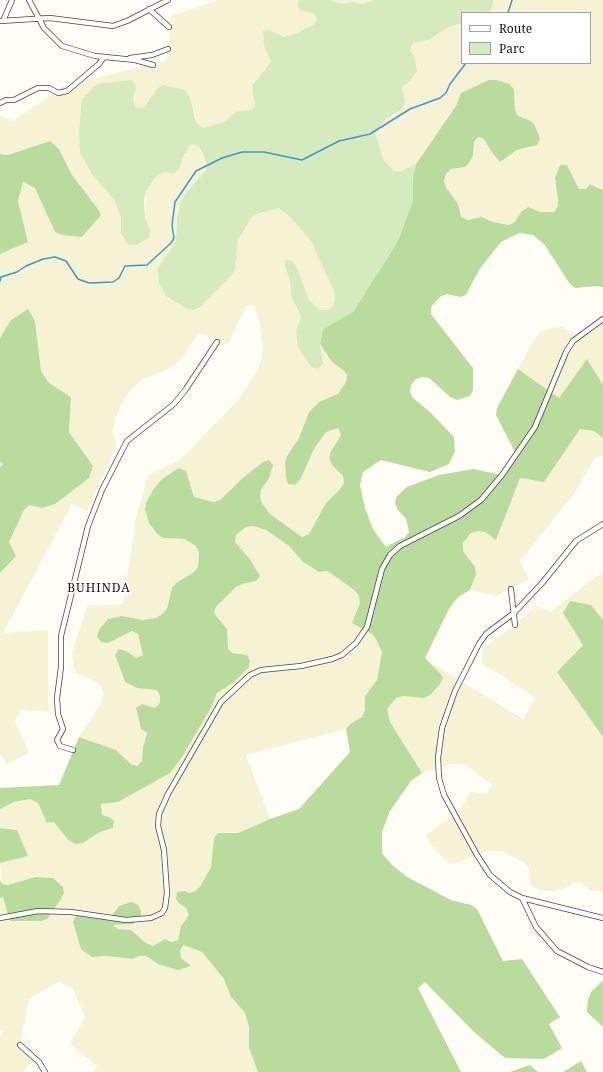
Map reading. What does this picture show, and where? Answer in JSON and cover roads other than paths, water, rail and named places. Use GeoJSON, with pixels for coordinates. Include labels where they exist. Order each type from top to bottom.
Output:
{"type":"FeatureCollection","features":[{"type":"Feature","properties":{"kind":"street"},"geometry":{"type":"LineString","coordinates":[[2,21],[12,0]]}},
{"type":"Feature","properties":{"kind":"street"},"geometry":{"type":"LineString","coordinates":[[29,0],[38,18],[51,36],[62,46],[95,56],[125,58],[152,55],[168,49]]}},
{"type":"Feature","properties":{"kind":"street"},"geometry":{"type":"LineString","coordinates":[[2,21],[54,18],[105,27],[113,26],[168,0]]}},
{"type":"Feature","properties":{"kind":"street"},"geometry":{"type":"LineString","coordinates":[[149,9],[169,27]]}},
{"type":"Feature","properties":{"kind":"street"},"geometry":{"type":"LineString","coordinates":[[0,103],[6,100],[14,100],[38,88],[49,88],[58,93],[67,92],[99,64],[104,57]]}},
{"type":"Feature","properties":{"kind":"street"},"geometry":{"type":"LineString","coordinates":[[125,58],[152,65]]}},
{"type":"Feature","properties":{"kind":"street"},"geometry":{"type":"LineString","coordinates":[[0,918],[38,911],[71,912],[126,920],[151,918],[162,913],[165,908],[166,893],[164,850],[158,826],[159,814],[168,794],[221,702],[250,674],[261,670],[301,666],[332,659],[342,655],[356,643],[367,627],[382,570],[390,555],[400,546],[460,516],[481,500],[502,475],[535,427],[566,352],[573,341],[603,319]]}},
{"type":"Feature","properties":{"kind":"street"},"geometry":{"type":"LineString","coordinates":[[73,750],[60,746],[57,740],[63,729],[58,714],[57,698],[61,667],[61,636],[88,526],[102,490],[126,440],[174,404],[186,389],[217,342]]}},
{"type":"Feature","properties":{"kind":"street"},"geometry":{"type":"LineString","coordinates":[[603,524],[576,541],[543,582],[514,613],[486,634],[479,644],[455,691],[442,728],[438,758],[438,778],[444,794],[477,855],[494,878],[510,892],[522,898],[603,918]]}},
{"type":"Feature","properties":{"kind":"street"},"geometry":{"type":"LineString","coordinates":[[510,589],[515,624]]}},
{"type":"Feature","properties":{"kind":"street"},"geometry":{"type":"LineString","coordinates":[[522,898],[536,927],[557,951],[588,967],[603,972]]}},
{"type":"Feature","properties":{"kind":"street"},"geometry":{"type":"LineString","coordinates":[[20,1045],[39,1062],[45,1072]]}},
{"type":"Feature","properties":{"kind":"waterway"},"geometry":{"type":"LineString","coordinates":[[508,12],[512,0]]}},
{"type":"Feature","properties":{"kind":"waterway"},"geometry":{"type":"LineString","coordinates":[[0,281],[1,277],[17,272],[26,266],[43,259],[55,257],[66,261],[78,279],[89,283],[113,282],[119,278],[125,266],[147,265],[171,243],[174,238],[172,225],[175,202],[196,171],[222,158],[242,152],[264,152],[302,160],[339,141],[370,134],[410,109],[440,98],[446,93],[450,84],[465,64]]}},
{"type":"Feature","properties":{"kind":"district","name":"BUHINDA"},"geometry":{"type":"Point","coordinates":[99,589]}}]}
